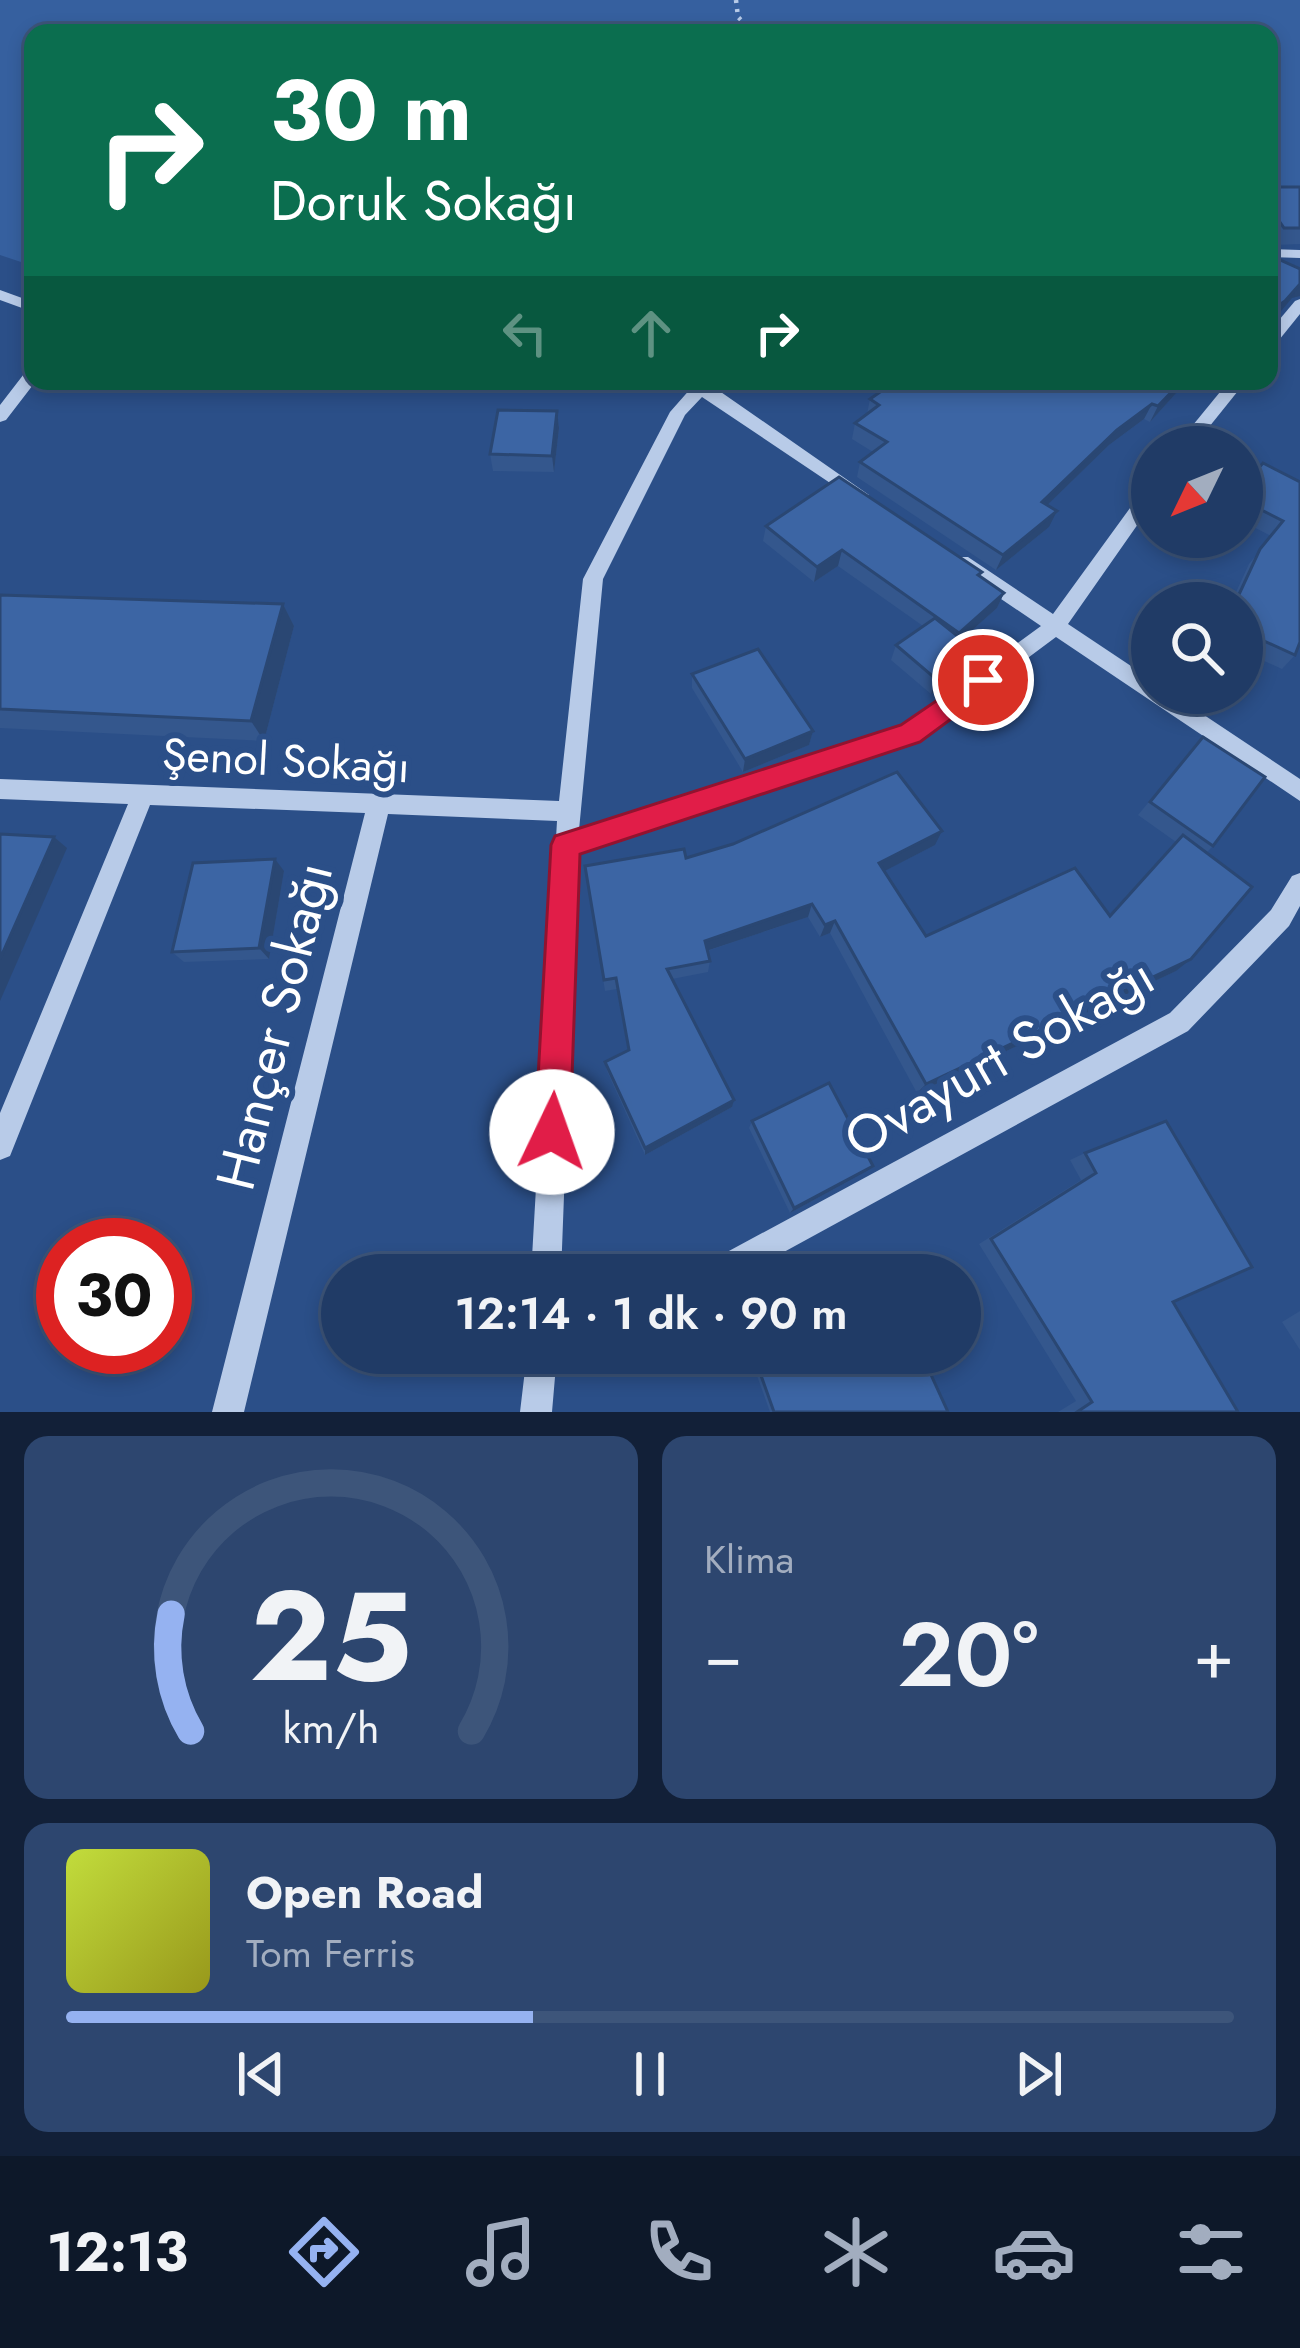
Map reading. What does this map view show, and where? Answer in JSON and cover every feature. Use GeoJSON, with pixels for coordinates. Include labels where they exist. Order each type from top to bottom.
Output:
{"type":"FeatureCollection","features":[{"type":"Feature","properties":{"kind":"street"},"geometry":{"type":"LineString","coordinates":[[1278,339],[1300,304]]}},
{"type":"Feature","properties":{"kind":"street"},"geometry":{"type":"LineString","coordinates":[[0,416],[24,385]]}},
{"type":"Feature","properties":{"kind":"street"},"geometry":{"type":"LineString","coordinates":[[547,1254],[566,845],[593,579],[678,412],[694,390]]}},
{"type":"Feature","properties":{"kind":"street"},"geometry":{"type":"LineString","coordinates":[[708,390],[878,507]]}},
{"type":"Feature","properties":{"kind":"street"},"geometry":{"type":"LineString","coordinates":[[1201,426],[1231,390]]}},
{"type":"Feature","properties":{"kind":"street"},"geometry":{"type":"LineString","coordinates":[[566,845],[910,734],[1056,626],[1131,520]]}},
{"type":"Feature","properties":{"kind":"street"},"geometry":{"type":"LineString","coordinates":[[938,547],[1131,677]]}},
{"type":"Feature","properties":{"kind":"street"},"geometry":{"type":"LineString","coordinates":[[1186,714],[1300,791]]}},
{"type":"Feature","properties":{"kind":"street","name":"Şenol Sokağı"},"geometry":{"type":"LineString","coordinates":[[0,788],[569,811]]}},
{"type":"Feature","properties":{"kind":"street"},"geometry":{"type":"LineString","coordinates":[[0,1146],[144,792]]}},
{"type":"Feature","properties":{"kind":"street","name":"Hançer Sokağı"},"geometry":{"type":"LineString","coordinates":[[227,1412],[379,803]]}},
{"type":"Feature","properties":{"kind":"street","name":"Ovayurt Sokağı"},"geometry":{"type":"LineString","coordinates":[[752,1254],[1179,1022],[1280,918],[1300,884]]}},
{"type":"Feature","properties":{"kind":"street"},"geometry":{"type":"LineString","coordinates":[[536,1412],[547,1374]]}},
{"type":"Feature","properties":{"kind":"shaded area"},"geometry":{"type":"Polygon","coordinates":[[[0,0],[1300,0],[1300,194],[1278,196],[1278,24],[24,24],[24,263],[0,255],[0,0]]]}},
{"type":"Feature","properties":{"kind":"building"},"geometry":{"type":"Polygon","coordinates":[[[1278,187],[1300,187],[1300,228],[1284,228],[1278,219],[1278,187]]]}},
{"type":"Feature","properties":{"kind":"building"},"geometry":{"type":"Polygon","coordinates":[[[1278,259],[1300,269],[1300,284],[1278,306],[1278,259]]]}},
{"type":"Feature","properties":{"kind":"building"},"geometry":{"type":"Polygon","coordinates":[[[883,390],[1173,390],[1158,406],[1152,404],[1117,430],[1042,502],[1057,511],[1003,555],[860,462],[887,442],[855,423],[879,405],[870,399],[883,390]]]}},
{"type":"Feature","properties":{"kind":"building"},"geometry":{"type":"Polygon","coordinates":[[[498,410],[557,411],[552,456],[490,454],[498,410]]]}},
{"type":"Feature","properties":{"kind":"building"},"geometry":{"type":"Polygon","coordinates":[[[1263,463],[1300,482],[1300,642],[1295,655],[1263,641],[1263,582],[1245,582],[1256,558],[1263,558],[1263,545],[1283,521],[1263,511],[1263,463]]]}},
{"type":"Feature","properties":{"kind":"building"},"geometry":{"type":"Polygon","coordinates":[[[839,477],[982,572],[978,575],[1004,593],[959,633],[842,550],[817,567],[766,526],[839,477]]]}},
{"type":"Feature","properties":{"kind":"building"},"geometry":{"type":"Polygon","coordinates":[[[0,595],[283,604],[251,721],[0,709],[0,595]]]}},
{"type":"Feature","properties":{"kind":"building"},"geometry":{"type":"Polygon","coordinates":[[[935,618],[980,654],[937,680],[896,645],[935,618]]]}},
{"type":"Feature","properties":{"kind":"building"},"geometry":{"type":"Polygon","coordinates":[[[758,649],[813,731],[745,759],[692,674],[758,649]]]}},
{"type":"Feature","properties":{"kind":"building"},"geometry":{"type":"Polygon","coordinates":[[[1203,737],[1265,777],[1213,846],[1150,802],[1203,737]]]}},
{"type":"Feature","properties":{"kind":"building"},"geometry":{"type":"Polygon","coordinates":[[[897,772],[942,831],[879,863],[926,936],[1075,868],[1110,916],[1183,835],[1252,887],[1191,959],[926,1084],[835,921],[825,925],[812,904],[705,941],[710,961],[667,969],[734,1100],[645,1148],[605,1062],[629,1050],[616,978],[604,980],[585,866],[684,849],[686,858],[733,844],[897,772]]]}},
{"type":"Feature","properties":{"kind":"building"},"geometry":{"type":"Polygon","coordinates":[[[0,834],[54,837],[0,959],[0,834]]]}},
{"type":"Feature","properties":{"kind":"building"},"geometry":{"type":"Polygon","coordinates":[[[275,859],[259,948],[172,952],[193,863],[275,859]]]}},
{"type":"Feature","properties":{"kind":"building"},"geometry":{"type":"Polygon","coordinates":[[[829,1083],[873,1166],[794,1208],[752,1121],[829,1083]]]}},
{"type":"Feature","properties":{"kind":"building"},"geometry":{"type":"Polygon","coordinates":[[[1166,1121],[1252,1267],[1173,1302],[1238,1412],[1077,1412],[1092,1402],[991,1239],[1096,1173],[1085,1153],[1166,1121]]]}},
{"type":"Feature","properties":{"kind":"building"},"geometry":{"type":"Polygon","coordinates":[[[760,1374],[931,1374],[948,1412],[774,1412],[760,1374]]]}},
{"type":"Feature","properties":{"kind":"route"},"geometry":{"type":"LineString","coordinates":[[552,1132],[566,845],[910,734],[983,680]]}}]}
